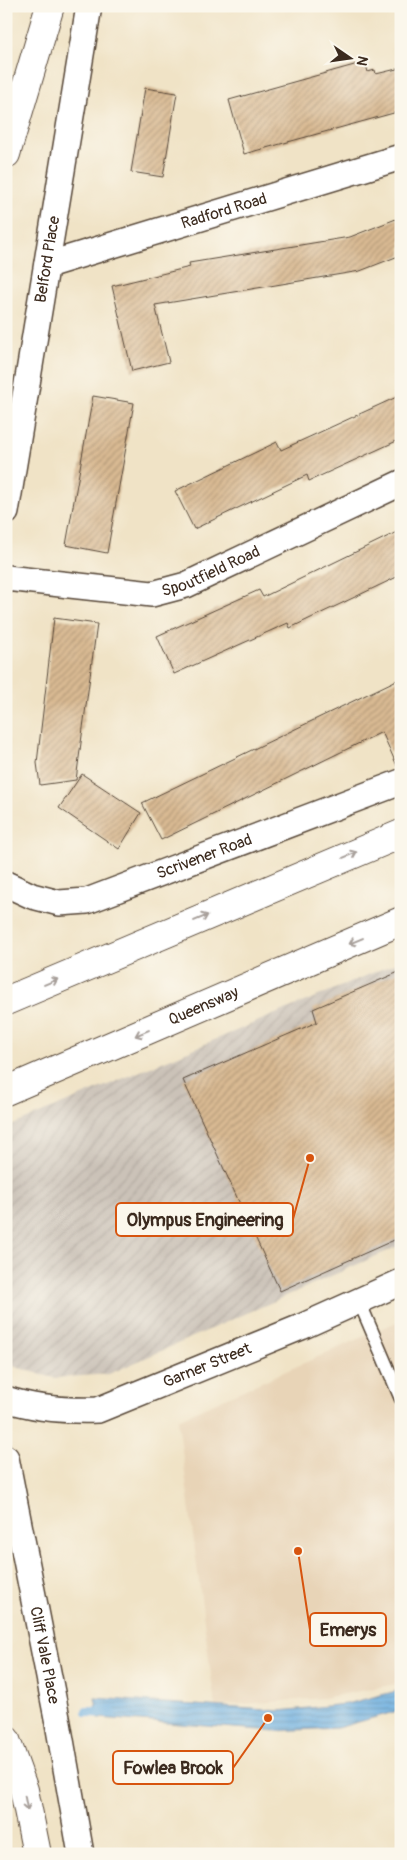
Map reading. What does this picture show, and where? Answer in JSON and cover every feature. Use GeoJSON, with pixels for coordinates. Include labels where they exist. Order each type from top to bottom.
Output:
{"type":"FeatureCollection","features":[{"type":"Feature","properties":{"kind":"main road"},"geometry":{"type":"LineString","coordinates":[[6,154],[50,6]]}},
{"type":"Feature","properties":{"kind":"main road"},"geometry":{"type":"LineString","coordinates":[[6,116],[37,48]]}},
{"type":"Feature","properties":{"kind":"main road"},"geometry":{"type":"LineString","coordinates":[[6,1001],[401,834]]}},
{"type":"Feature","properties":{"kind":"main road","name":"Queensway"},"geometry":{"type":"LineString","coordinates":[[6,1091],[401,921]]}},
{"type":"Feature","properties":{"kind":"main road"},"geometry":{"type":"LineString","coordinates":[[6,1740],[24,1790],[37,1854]]}},
{"type":"Feature","properties":{"kind":"street","name":"Belford Place"},"geometry":{"type":"LineString","coordinates":[[6,512],[89,6]]}},
{"type":"Feature","properties":{"kind":"street","name":"Radford Road"},"geometry":{"type":"LineString","coordinates":[[47,265],[401,157]]}},
{"type":"Feature","properties":{"kind":"street","name":"Spoutfield Road"},"geometry":{"type":"LineString","coordinates":[[6,578],[152,594],[186,586],[401,483]]}},
{"type":"Feature","properties":{"kind":"street","name":"Scrivener Road"},"geometry":{"type":"LineString","coordinates":[[6,884],[32,896],[60,903],[87,901],[401,782]]}},
{"type":"Feature","properties":{"kind":"street","name":"Garner Street"},"geometry":{"type":"LineString","coordinates":[[6,1398],[20,1404],[65,1411],[98,1410],[126,1400],[401,1282]]}},
{"type":"Feature","properties":{"kind":"street","name":"Cliff Vale Place"},"geometry":{"type":"LineString","coordinates":[[6,1458],[58,1723],[81,1854]]}},
{"type":"Feature","properties":{"kind":"lane"},"geometry":{"type":"LineString","coordinates":[[359,1301],[401,1400]]}},
{"type":"Feature","properties":{"kind":"shaded area"},"geometry":{"type":"Polygon","coordinates":[[[401,961],[401,1245],[109,1374],[54,1378],[12,1366],[6,1311],[6,1128],[401,961]]]}},
{"type":"Feature","properties":{"kind":"shaded area"},"geometry":{"type":"Polygon","coordinates":[[[401,1320],[401,1683],[324,1698],[215,1706],[178,1419],[401,1320]]]}},
{"type":"Feature","properties":{"kind":"water"},"geometry":{"type":"Polygon","coordinates":[[[401,1690],[401,1710],[337,1728],[275,1731],[99,1718],[95,1698],[280,1711],[346,1704],[401,1690]]]}},
{"type":"Feature","properties":{"kind":"building"},"geometry":{"type":"Polygon","coordinates":[[[365,62],[368,72],[375,70],[376,74],[401,68],[401,111],[244,154],[229,100],[365,62]]]}},
{"type":"Feature","properties":{"kind":"building"},"geometry":{"type":"Polygon","coordinates":[[[145,88],[177,93],[163,177],[131,172],[145,88]]]}},
{"type":"Feature","properties":{"kind":"building"},"geometry":{"type":"Polygon","coordinates":[[[401,217],[401,255],[360,271],[155,305],[169,362],[132,371],[112,286],[190,267],[189,263],[350,237],[401,217]]]}},
{"type":"Feature","properties":{"kind":"building"},"geometry":{"type":"Polygon","coordinates":[[[401,395],[401,439],[309,481],[307,475],[194,529],[175,491],[277,442],[281,450],[401,395]]]}},
{"type":"Feature","properties":{"kind":"building"},"geometry":{"type":"Polygon","coordinates":[[[93,396],[134,403],[107,553],[66,545],[93,396]]]}},
{"type":"Feature","properties":{"kind":"building"},"geometry":{"type":"Polygon","coordinates":[[[401,530],[401,575],[290,628],[288,623],[174,674],[157,636],[259,590],[263,597],[401,530]]]}},
{"type":"Feature","properties":{"kind":"building"},"geometry":{"type":"Polygon","coordinates":[[[54,618],[97,624],[76,780],[40,785],[37,763],[54,618]]]}},
{"type":"Feature","properties":{"kind":"building"},"geometry":{"type":"Polygon","coordinates":[[[401,678],[401,768],[398,768],[382,732],[161,840],[142,803],[401,678]]]}},
{"type":"Feature","properties":{"kind":"building"},"geometry":{"type":"Polygon","coordinates":[[[82,774],[141,813],[119,849],[59,808],[82,774]]]}},
{"type":"Feature","properties":{"kind":"building"},"geometry":{"type":"Polygon","coordinates":[[[401,971],[401,1237],[280,1291],[183,1080],[317,1022],[313,1009],[401,971]]]}},
{"type":"Feature","properties":{"kind":"waterway"},"geometry":{"type":"LineString","coordinates":[[87,1712],[112,1713]]}},
{"type":"Feature","properties":{"kind":"place","name":"Olympus Engineering"},"geometry":{"type":"Point","coordinates":[310,1158]}},
{"type":"Feature","properties":{"kind":"place","name":"Emerys"},"geometry":{"type":"Point","coordinates":[298,1551]}},
{"type":"Feature","properties":{"kind":"place","name":"Fowlea Brook"},"geometry":{"type":"Point","coordinates":[268,1718]}}]}
